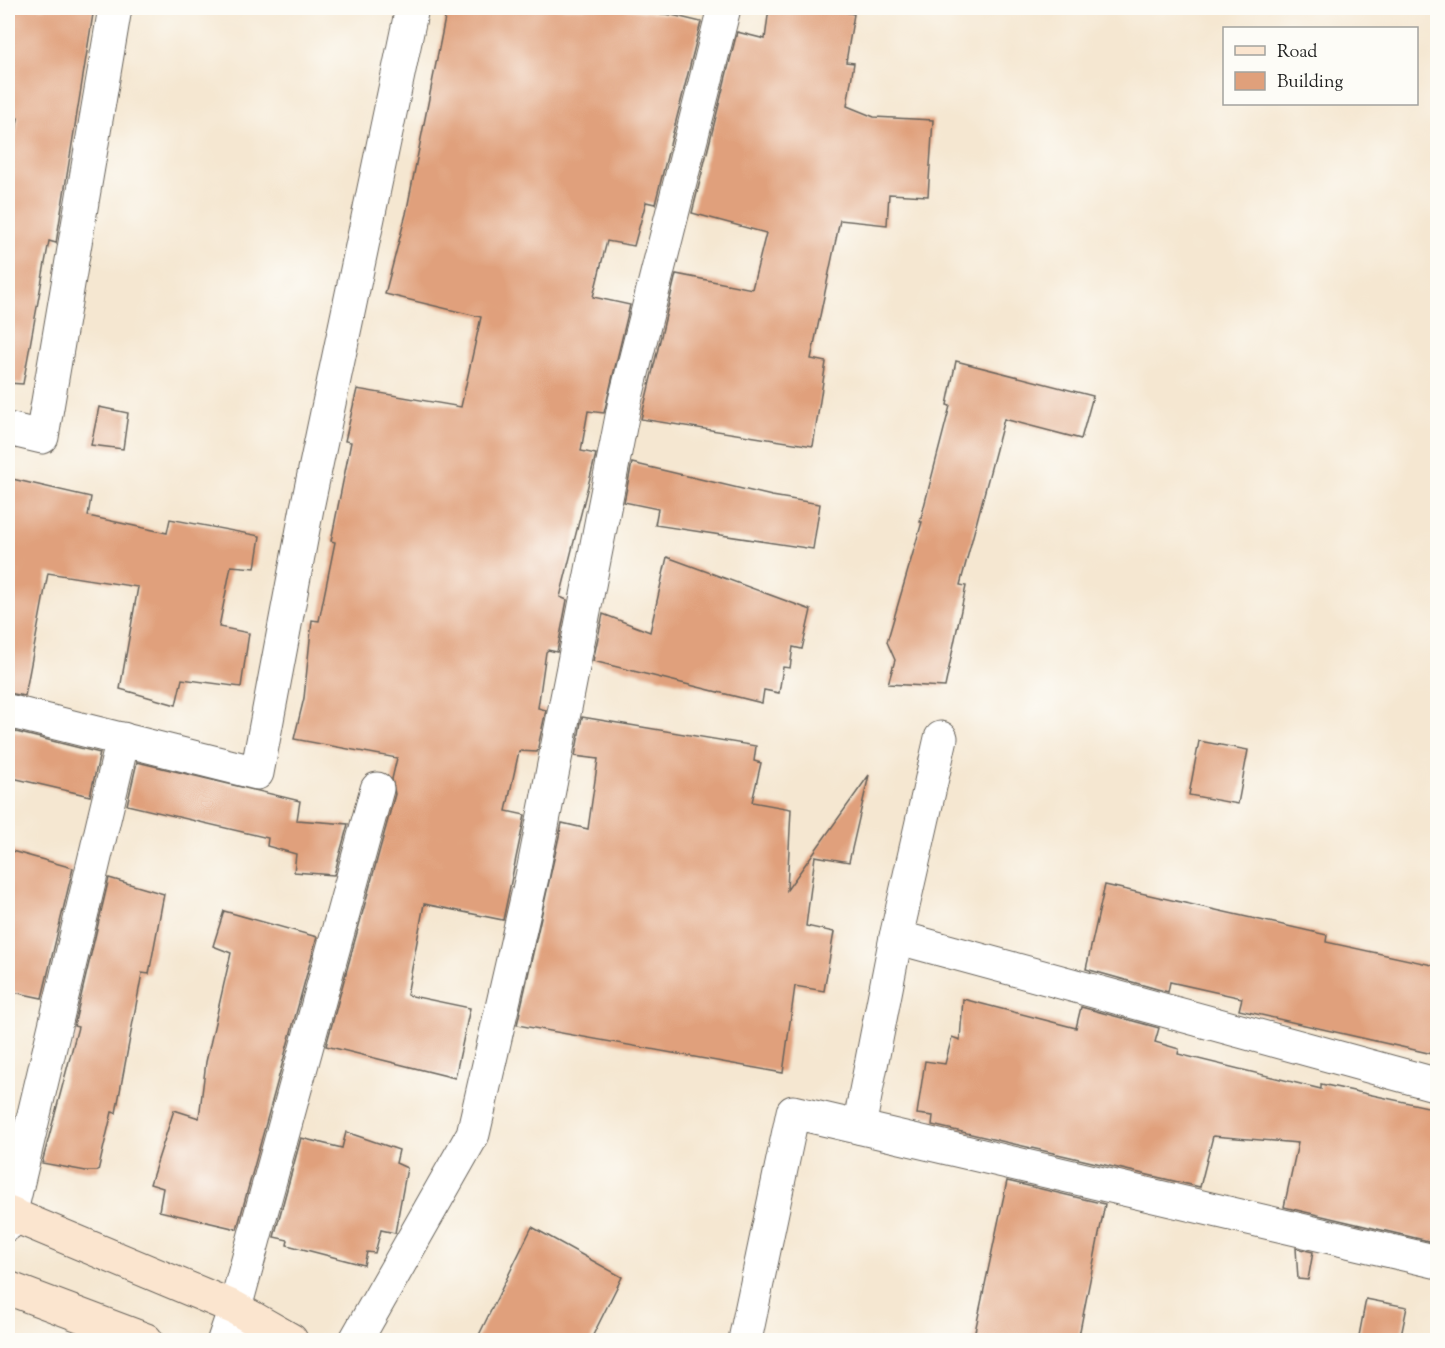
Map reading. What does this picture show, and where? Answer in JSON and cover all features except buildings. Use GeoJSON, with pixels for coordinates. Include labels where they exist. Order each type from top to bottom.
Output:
{"type":"FeatureCollection","features":[{"type":"Feature","properties":{"kind":"main road"},"geometry":{"type":"LineString","coordinates":[[8,1217],[235,1308],[291,1341]]}},
{"type":"Feature","properties":{"kind":"main road"},"geometry":{"type":"LineString","coordinates":[[8,1288],[146,1341]]}},
{"type":"Feature","properties":{"kind":"street"},"geometry":{"type":"LineString","coordinates":[[8,429],[42,437],[115,8]]}},
{"type":"Feature","properties":{"kind":"street"},"geometry":{"type":"LineString","coordinates":[[8,711],[257,773],[307,508],[412,8]]}},
{"type":"Feature","properties":{"kind":"street"},"geometry":{"type":"LineString","coordinates":[[356,1341],[473,1134],[532,878],[625,401],[724,8]]}},
{"type":"Feature","properties":{"kind":"street"},"geometry":{"type":"LineString","coordinates":[[858,1127],[896,937],[941,738]]}},
{"type":"Feature","properties":{"kind":"street"},"geometry":{"type":"LineString","coordinates":[[8,1217],[123,739]]}},
{"type":"Feature","properties":{"kind":"street"},"geometry":{"type":"LineString","coordinates":[[224,1341],[377,789]]}},
{"type":"Feature","properties":{"kind":"street"},"geometry":{"type":"LineString","coordinates":[[896,937],[1437,1085]]}},
{"type":"Feature","properties":{"kind":"street"},"geometry":{"type":"LineString","coordinates":[[745,1341],[793,1112],[1437,1262]]}}]}
